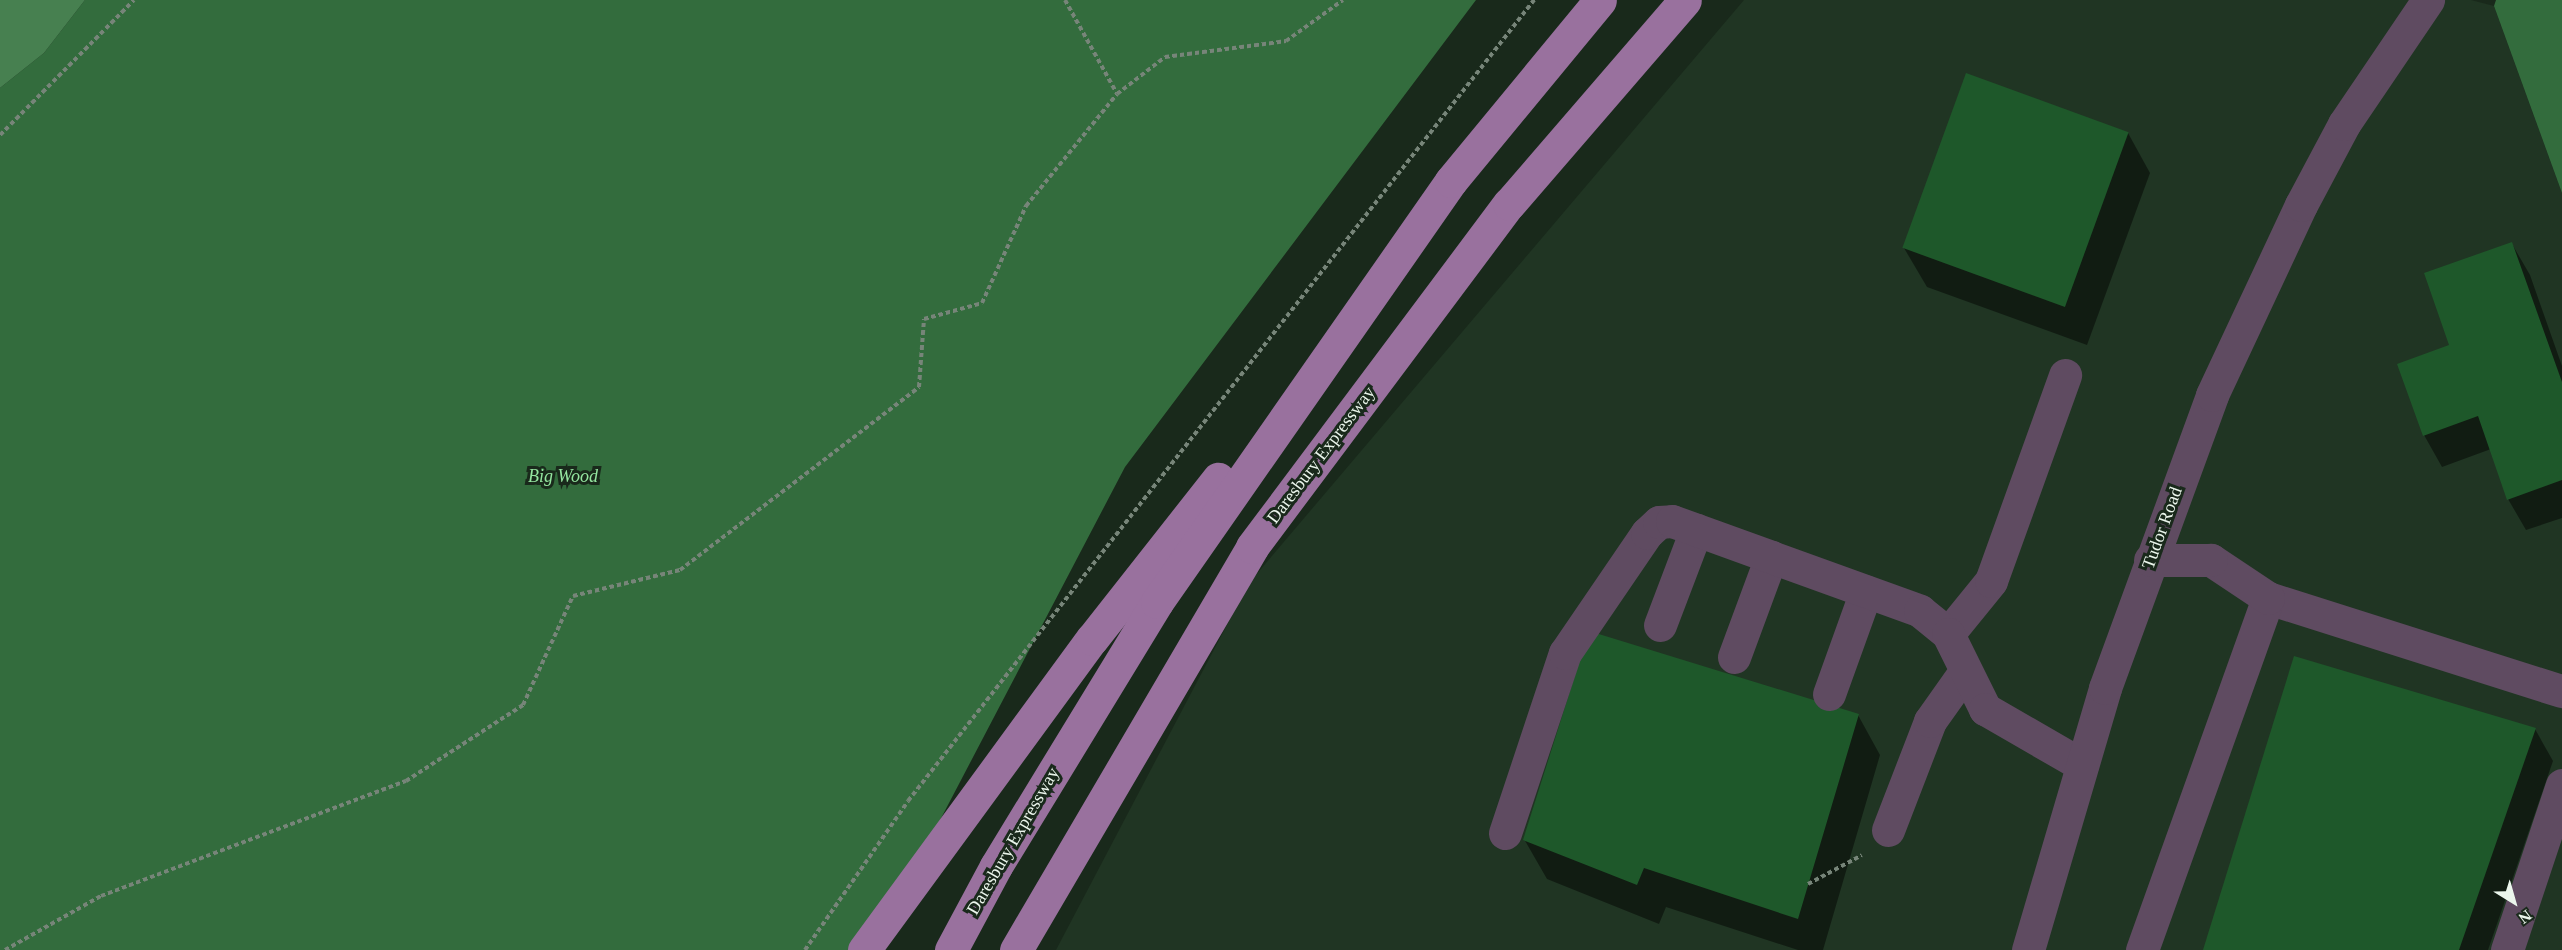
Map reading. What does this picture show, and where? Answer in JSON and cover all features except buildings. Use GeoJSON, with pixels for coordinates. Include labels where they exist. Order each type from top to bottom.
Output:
{"type":"FeatureCollection","features":[{"type":"Feature","properties":{"kind":"main road","name":"Daresbury Expressway"},"geometry":{"type":"LineString","coordinates":[[951,950],[996,866],[1157,602],[1450,182],[1599,0]]}},
{"type":"Feature","properties":{"kind":"main road","name":"Daresbury Expressway"},"geometry":{"type":"LineString","coordinates":[[1016,950],[1252,548],[1509,204],[1685,0]]}},
{"type":"Feature","properties":{"kind":"main road"},"geometry":{"type":"LineString","coordinates":[[864,950],[1092,639],[1450,182]]}},
{"type":"Feature","properties":{"kind":"street","name":"Tudor Road"},"geometry":{"type":"LineString","coordinates":[[2028,950],[2082,765],[2150,560],[2212,395],[2301,205],[2344,124],[2428,0]]}},
{"type":"Feature","properties":{"kind":"street"},"geometry":{"type":"LineString","coordinates":[[1948,634],[1991,581],[2066,375]]}},
{"type":"Feature","properties":{"kind":"street"},"geometry":{"type":"LineString","coordinates":[[1505,832],[1557,672],[1577,633],[1659,522],[1672,521],[1920,611],[1948,634],[1964,673],[1985,709],[1995,717],[2082,765]]}},
{"type":"Feature","properties":{"kind":"street"},"geometry":{"type":"LineString","coordinates":[[1660,625],[1696,530]]}},
{"type":"Feature","properties":{"kind":"street"},"geometry":{"type":"LineString","coordinates":[[1734,657],[1772,557]]}},
{"type":"Feature","properties":{"kind":"street"},"geometry":{"type":"LineString","coordinates":[[2150,560],[2211,560],[2268,598],[2562,691]]}},
{"type":"Feature","properties":{"kind":"street"},"geometry":{"type":"LineString","coordinates":[[1829,694],[1866,591]]}},
{"type":"Feature","properties":{"kind":"street"},"geometry":{"type":"LineString","coordinates":[[2142,950],[2268,598]]}},
{"type":"Feature","properties":{"kind":"street"},"geometry":{"type":"LineString","coordinates":[[1878,841],[1930,721],[1964,673]]}},
{"type":"Feature","properties":{"kind":"street"},"geometry":{"type":"LineString","coordinates":[[2507,950],[2552,846],[2562,785]]}},
{"type":"Feature","properties":{"kind":"path"},"geometry":{"type":"LineString","coordinates":[[0,135],[134,0]]}},
{"type":"Feature","properties":{"kind":"path"},"geometry":{"type":"LineString","coordinates":[[1065,0],[1117,94]]}},
{"type":"Feature","properties":{"kind":"path"},"geometry":{"type":"LineString","coordinates":[[5,950],[101,896],[406,781],[523,705],[573,596],[680,570],[919,387],[924,320],[981,303],[1026,206],[1117,94],[1165,57],[1287,41],[1342,0]]}},
{"type":"Feature","properties":{"kind":"path"},"geometry":{"type":"LineString","coordinates":[[805,950],[908,801],[1534,0]]}},
{"type":"Feature","properties":{"kind":"path"},"geometry":{"type":"LineString","coordinates":[[1808,884],[1878,841]]}},
{"type":"Feature","properties":{"kind":"shaded area"},"geometry":{"type":"Polygon","coordinates":[[[0,0],[85,0],[44,53],[0,88],[0,0]]]}},
{"type":"Feature","properties":{"kind":"shaded area"},"geometry":{"type":"Polygon","coordinates":[[[1744,0],[2471,0],[2494,6],[2562,193],[2562,950],[1056,950],[1249,583],[1744,0]]]}},
{"type":"Feature","properties":{"kind":"green space","name":"Big Wood"},"geometry":{"type":"Polygon","coordinates":[[[85,0],[1476,0],[1125,467],[872,950],[0,950],[0,88],[44,53],[85,0]]]}},
{"type":"Feature","properties":{"kind":"green space"},"geometry":{"type":"Polygon","coordinates":[[[2496,0],[2562,0],[2562,193],[2494,6],[2496,0]]]}}]}
